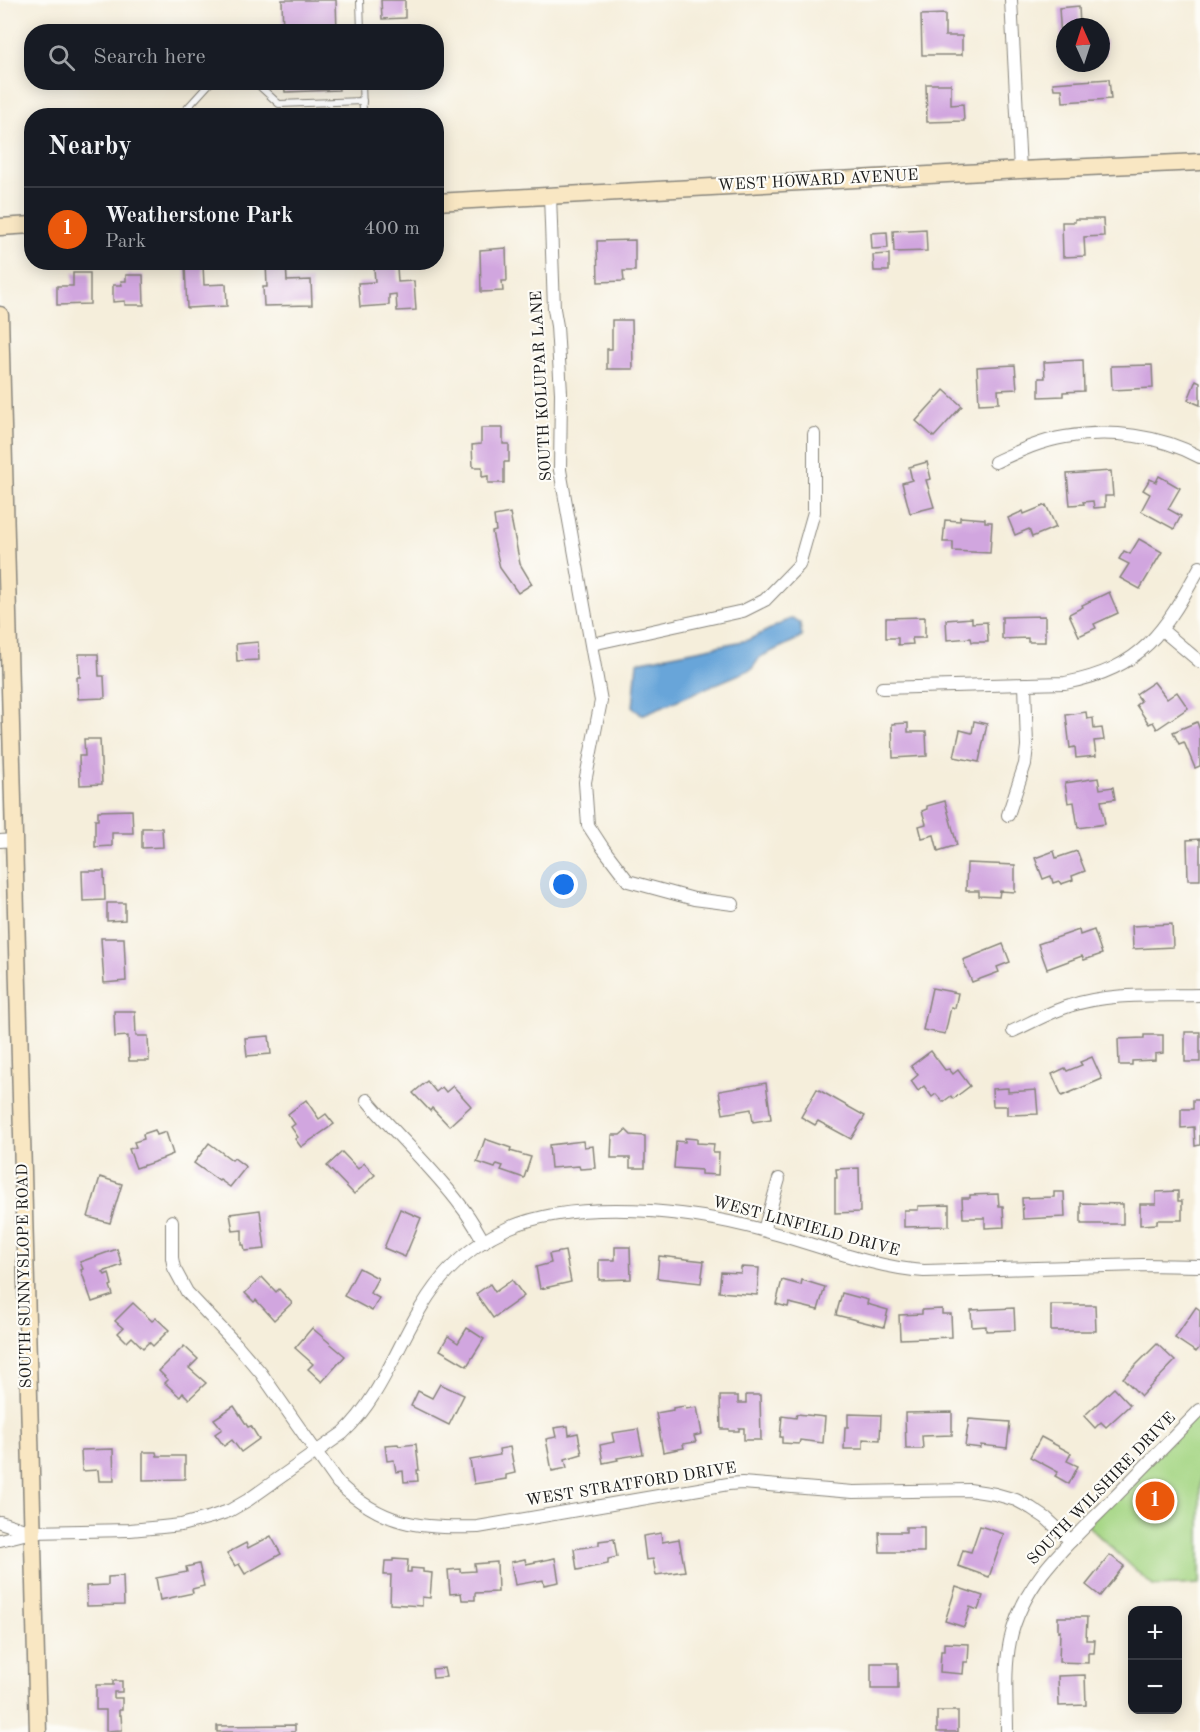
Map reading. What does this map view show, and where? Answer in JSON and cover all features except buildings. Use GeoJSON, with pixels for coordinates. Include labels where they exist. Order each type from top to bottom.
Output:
{"type":"FeatureCollection","features":[{"type":"Feature","properties":{"kind":"street"},"geometry":{"type":"LineString","coordinates":[[1011,0],[1020,170]]}},
{"type":"Feature","properties":{"kind":"street","name":"WEST HOWARD AVENUE"},"geometry":{"type":"LineString","coordinates":[[444,202],[1200,162]]}},
{"type":"Feature","properties":{"kind":"street","name":"SOUTH KOLUPAR LANE"},"geometry":{"type":"LineString","coordinates":[[550,195],[554,309],[561,393],[560,470],[601,701],[585,782],[588,825],[628,880],[694,899],[733,904]]}},
{"type":"Feature","properties":{"kind":"street"},"geometry":{"type":"LineString","coordinates":[[0,227],[24,226]]}},
{"type":"Feature","properties":{"kind":"street","name":"SOUTH SUNNYSLOPE ROAD"},"geometry":{"type":"LineString","coordinates":[[0,315],[7,841],[38,1732]]}},
{"type":"Feature","properties":{"kind":"street"},"geometry":{"type":"LineString","coordinates":[[592,644],[743,611],[765,600],[799,565],[814,512],[814,434]]}},
{"type":"Feature","properties":{"kind":"street"},"geometry":{"type":"LineString","coordinates":[[995,462],[1042,443],[1064,437],[1090,434],[1138,436],[1166,442],[1200,457]]}},
{"type":"Feature","properties":{"kind":"street"},"geometry":{"type":"LineString","coordinates":[[882,688],[1065,683],[1107,671],[1142,650],[1162,630],[1178,607],[1200,567]]}},
{"type":"Feature","properties":{"kind":"street"},"geometry":{"type":"LineString","coordinates":[[1162,630],[1200,662]]}},
{"type":"Feature","properties":{"kind":"street"},"geometry":{"type":"LineString","coordinates":[[1008,815],[1025,764],[1027,746],[1025,684]]}},
{"type":"Feature","properties":{"kind":"street"},"geometry":{"type":"LineString","coordinates":[[1013,1031],[1046,1015],[1091,1000],[1200,995]]}},
{"type":"Feature","properties":{"kind":"street"},"geometry":{"type":"LineString","coordinates":[[367,1100],[388,1126],[447,1188],[484,1242]]}},
{"type":"Feature","properties":{"kind":"street"},"geometry":{"type":"LineString","coordinates":[[764,1230],[779,1179]]}},
{"type":"Feature","properties":{"kind":"street","name":"WEST LINFIELD DRIVE"},"geometry":{"type":"LineString","coordinates":[[0,1540],[32,1532],[130,1530],[181,1525],[229,1511],[248,1500],[344,1433],[356,1421],[424,1301],[449,1270],[464,1256],[508,1228],[552,1216],[613,1211],[658,1211],[687,1214],[764,1230],[905,1270],[1200,1266]]}},
{"type":"Feature","properties":{"kind":"street","name":"WEST STRATFORD DRIVE"},"geometry":{"type":"LineString","coordinates":[[172,1221],[172,1258],[179,1279],[187,1292],[261,1373],[338,1483],[367,1507],[399,1521],[443,1528],[478,1527],[742,1483],[853,1492],[969,1490],[995,1494],[1016,1500],[1031,1508],[1046,1518],[1071,1541]]}},
{"type":"Feature","properties":{"kind":"street","name":"SOUTH WILSHIRE DRIVE"},"geometry":{"type":"LineString","coordinates":[[1007,1732],[1007,1668],[1010,1640],[1018,1614],[1031,1589],[1071,1541],[1200,1410]]}},
{"type":"Feature","properties":{"kind":"street","name":"WEST LINFIELD DRIVE"},"geometry":{"type":"LineString","coordinates":[[0,1522],[32,1532]]}},
{"type":"Feature","properties":{"kind":"lane"},"geometry":{"type":"LineString","coordinates":[[360,0],[361,24]]}},
{"type":"Feature","properties":{"kind":"lane"},"geometry":{"type":"LineString","coordinates":[[187,108],[204,90]]}},
{"type":"Feature","properties":{"kind":"lane"},"geometry":{"type":"LineString","coordinates":[[264,90],[279,104],[363,101]]}},
{"type":"Feature","properties":{"kind":"lane"},"geometry":{"type":"LineString","coordinates":[[362,90],[363,108]]}},
{"type":"Feature","properties":{"kind":"green space"},"geometry":{"type":"Polygon","coordinates":[[[1200,1410],[1200,1584],[1153,1586],[1087,1525],[1200,1410]]]}},
{"type":"Feature","properties":{"kind":"water"},"geometry":{"type":"Polygon","coordinates":[[[792,618],[800,623],[802,637],[760,657],[752,669],[642,715],[633,708],[637,662],[748,640],[792,618]]]}},
{"type":"Feature","properties":{"kind":"place","name":"Weatherstone Park"},"geometry":{"type":"Point","coordinates":[1155,1501]}}]}
